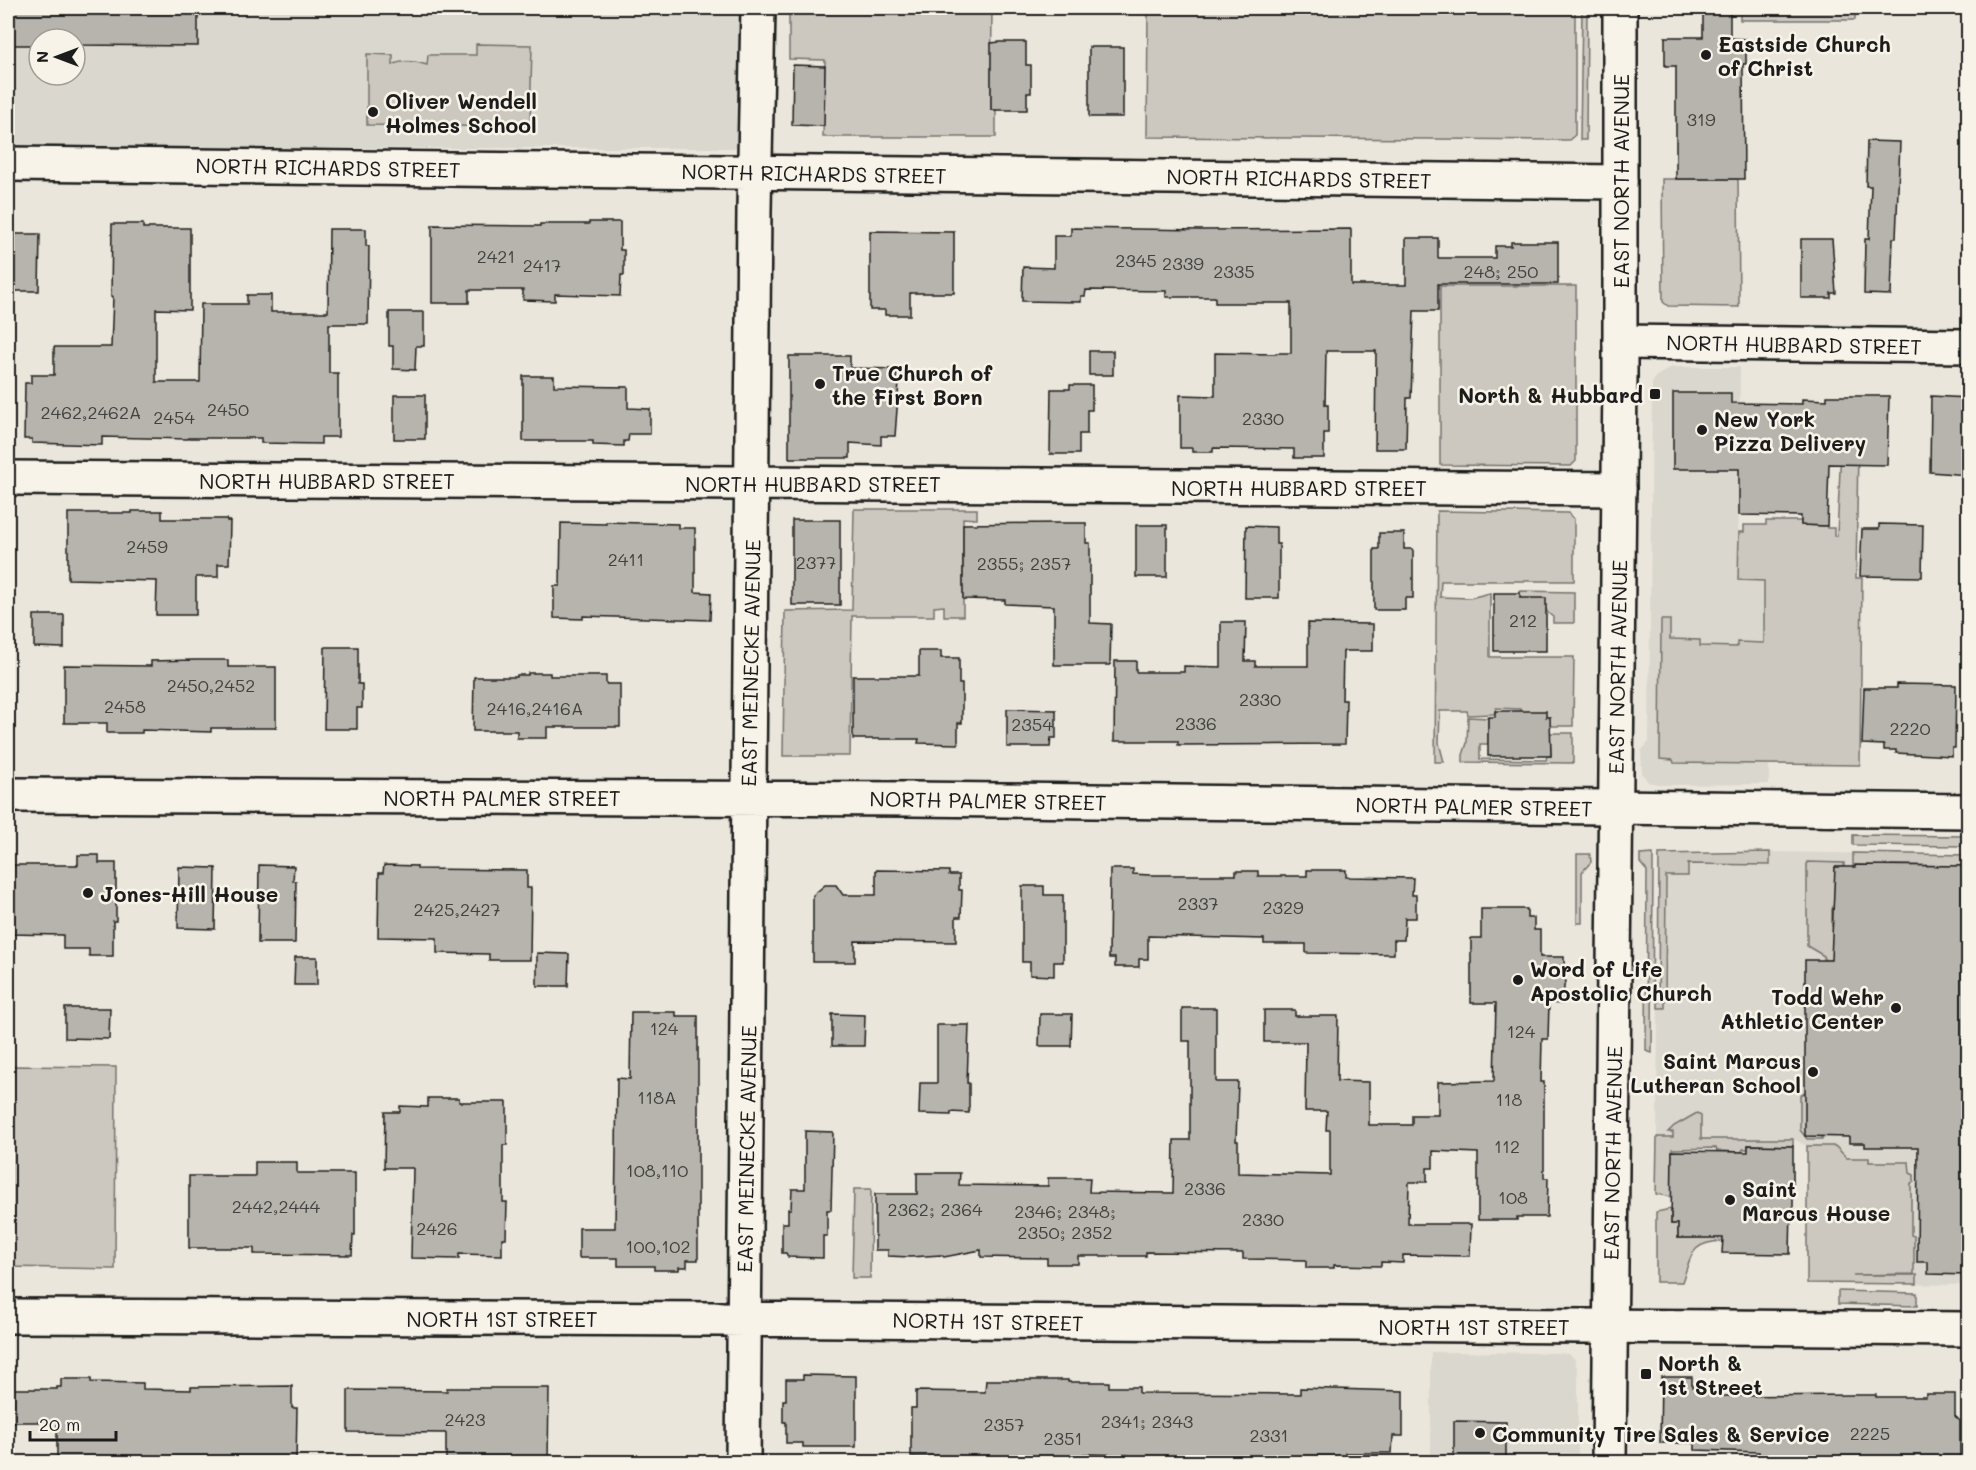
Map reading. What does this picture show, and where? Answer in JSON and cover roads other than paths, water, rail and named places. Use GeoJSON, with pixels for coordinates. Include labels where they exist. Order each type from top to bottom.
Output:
{"type":"FeatureCollection","features":[{"type":"Feature","properties":{"kind":"street","name":"EAST MEINECKE AVENUE"},"geometry":{"type":"LineString","coordinates":[[743,1462],[754,172],[758,8]]}},
{"type":"Feature","properties":{"kind":"street","name":"EAST NORTH AVENUE"},"geometry":{"type":"LineString","coordinates":[[1609,1462],[1619,489],[1620,8]]}},
{"type":"Feature","properties":{"kind":"street","name":"NORTH RICHARDS STREET"},"geometry":{"type":"LineString","coordinates":[[8,164],[1620,182]]}},
{"type":"Feature","properties":{"kind":"street","name":"NORTH HUBBARD STREET"},"geometry":{"type":"LineString","coordinates":[[1620,342],[1968,346]]}},
{"type":"Feature","properties":{"kind":"street","name":"NORTH HUBBARD STREET"},"geometry":{"type":"LineString","coordinates":[[8,478],[1619,489]]}},
{"type":"Feature","properties":{"kind":"street","name":"NORTH PALMER STREET"},"geometry":{"type":"LineString","coordinates":[[8,795],[749,798],[1968,811]]}},
{"type":"Feature","properties":{"kind":"street","name":"NORTH 1ST STREET"},"geometry":{"type":"LineString","coordinates":[[8,1316],[744,1319],[1968,1329]]}},
{"type":"Feature","properties":{"kind":"place","name":"Eastside Church of Christ"},"geometry":{"type":"Point","coordinates":[1706,55]}},
{"type":"Feature","properties":{"kind":"place","name":"Oliver Wendell Holmes School"},"geometry":{"type":"Point","coordinates":[373,112]}},
{"type":"Feature","properties":{"kind":"place","name":"True Church of the First Born"},"geometry":{"type":"Point","coordinates":[820,384]}},
{"type":"Feature","properties":{"kind":"place","name":"North & Hubbard"},"geometry":{"type":"Point","coordinates":[1655,394]}},
{"type":"Feature","properties":{"kind":"place","name":"New York Pizza Delivery"},"geometry":{"type":"Point","coordinates":[1702,430]}},
{"type":"Feature","properties":{"kind":"place","name":"Jones-Hill House"},"geometry":{"type":"Point","coordinates":[88,893]}},
{"type":"Feature","properties":{"kind":"place","name":"Word of Life Apostolic Church"},"geometry":{"type":"Point","coordinates":[1518,980]}},
{"type":"Feature","properties":{"kind":"place","name":"Todd Wehr Athletic Center"},"geometry":{"type":"Point","coordinates":[1896,1008]}},
{"type":"Feature","properties":{"kind":"place","name":"Saint Marcus Lutheran School"},"geometry":{"type":"Point","coordinates":[1813,1072]}},
{"type":"Feature","properties":{"kind":"place","name":"Saint Marcus House"},"geometry":{"type":"Point","coordinates":[1730,1200]}},
{"type":"Feature","properties":{"kind":"place","name":"North & 1st Street"},"geometry":{"type":"Point","coordinates":[1646,1374]}},
{"type":"Feature","properties":{"kind":"place","name":"Community Tire Sales & Service"},"geometry":{"type":"Point","coordinates":[1480,1433]}}]}
